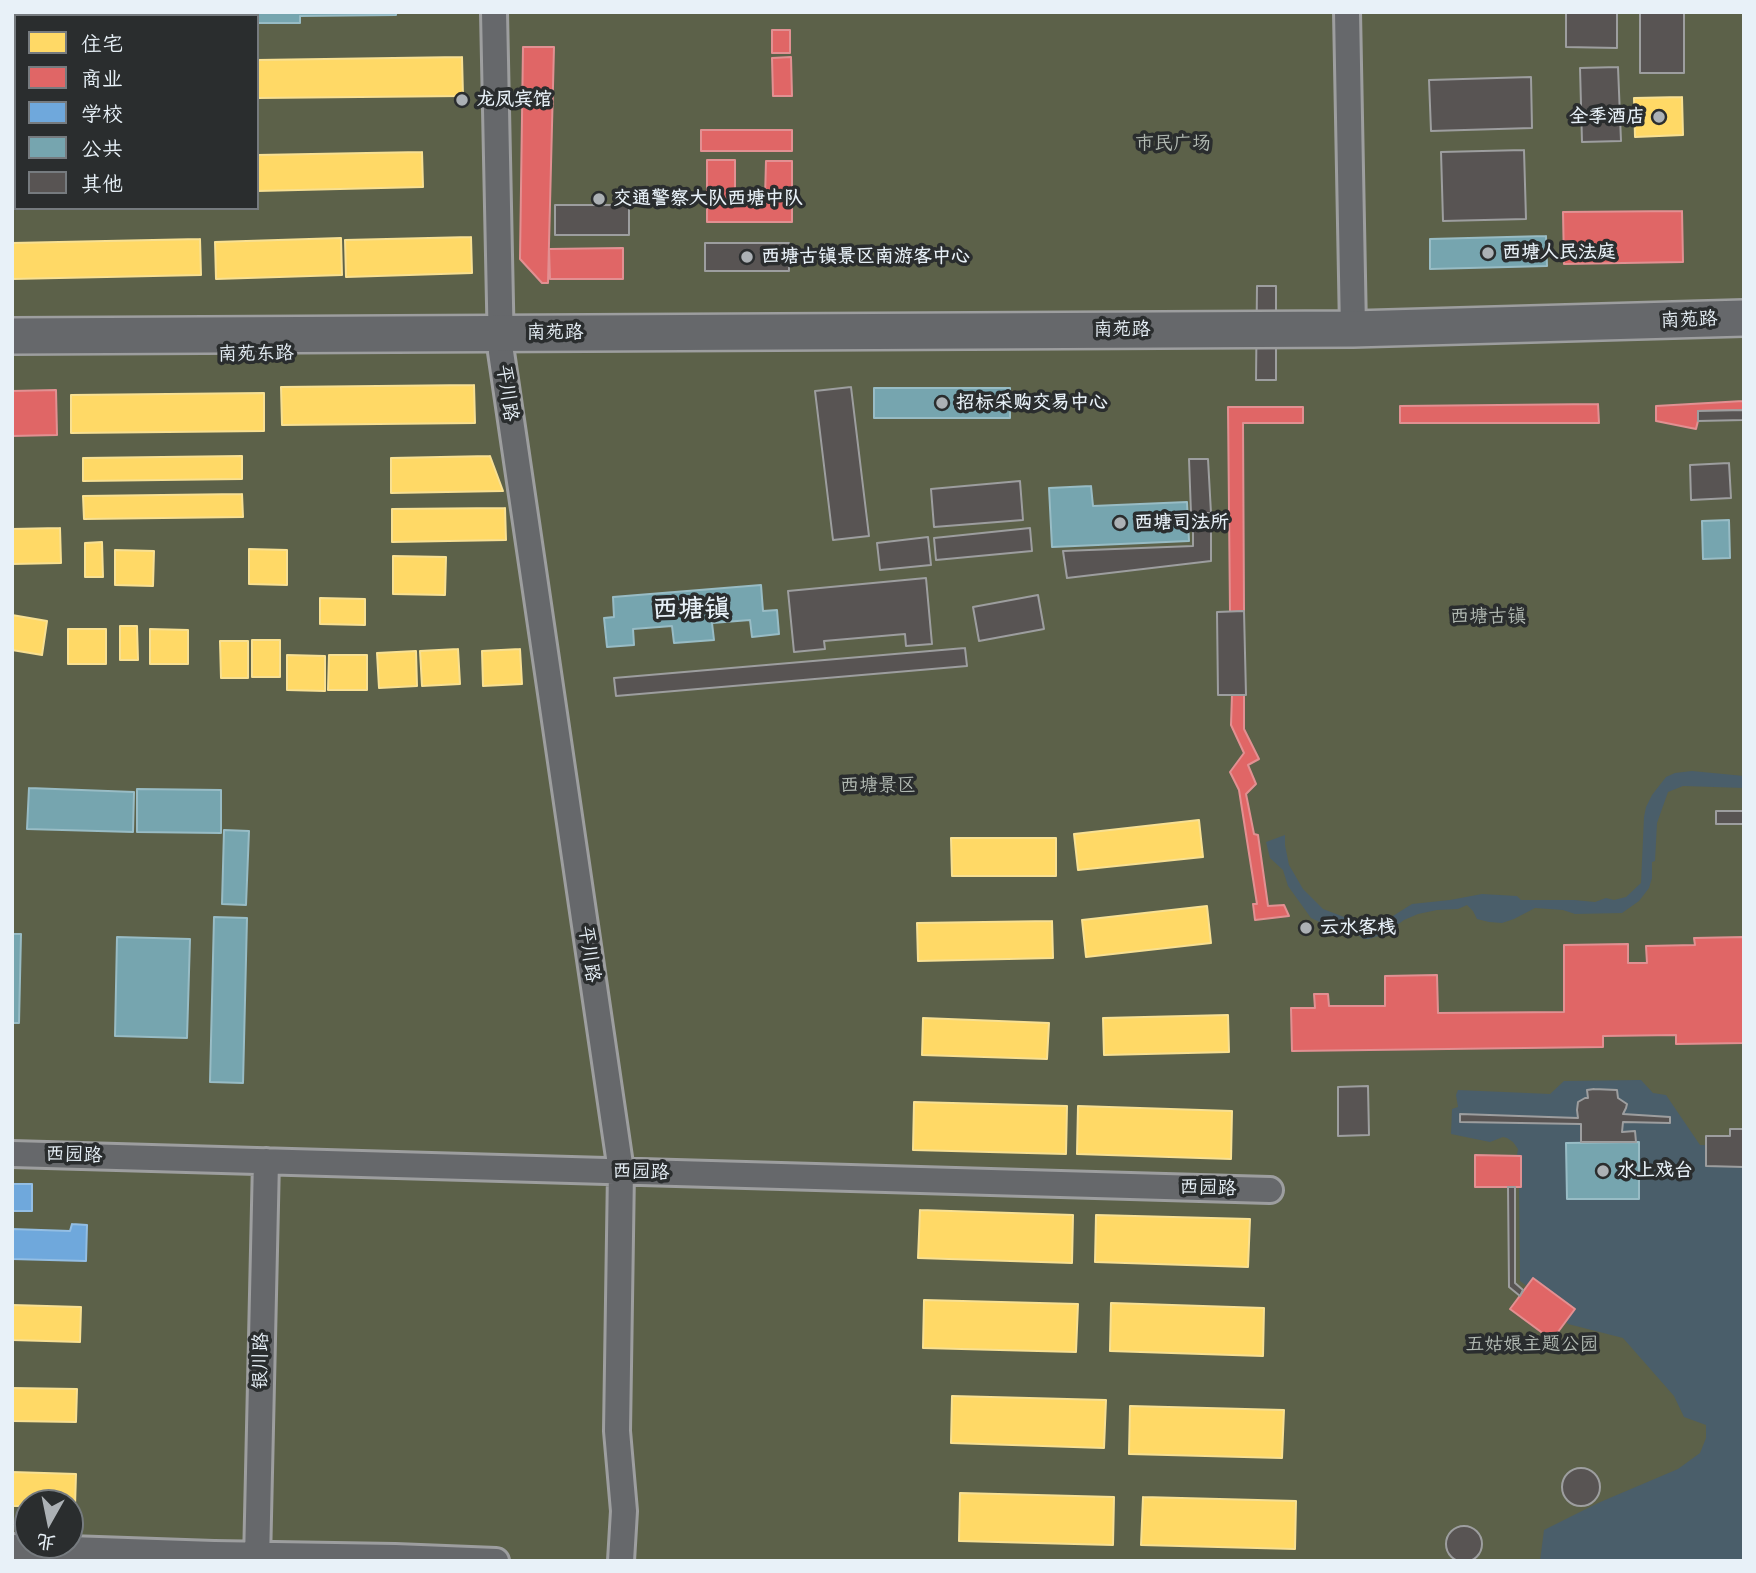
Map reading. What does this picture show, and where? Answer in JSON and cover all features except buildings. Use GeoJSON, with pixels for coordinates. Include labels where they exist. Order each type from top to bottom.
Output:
{"type":"FeatureCollection","features":[{"type":"Feature","properties":{"kind":"main road","name":"南苑路"},"geometry":{"type":"LineString","coordinates":[[500,342],[1353,329],[1744,318]]}},
{"type":"Feature","properties":{"kind":"main road","name":"南苑东路"},"geometry":{"type":"LineString","coordinates":[[12,335],[500,342]]}},
{"type":"Feature","properties":{"kind":"main road","name":"南苑路"},"geometry":{"type":"LineString","coordinates":[[500,342],[1284,348],[1744,341]]}},
{"type":"Feature","properties":{"kind":"main road","name":"南苑东路"},"geometry":{"type":"LineString","coordinates":[[12,357],[500,342]]}},
{"type":"Feature","properties":{"kind":"street","name":"平川路"},"geometry":{"type":"LineString","coordinates":[[494,12],[500,342],[621,1171],[617,1431],[624,1511],[621,1561]]}},
{"type":"Feature","properties":{"kind":"street"},"geometry":{"type":"LineString","coordinates":[[1347,12],[1353,329]]}},
{"type":"Feature","properties":{"kind":"street","name":"西园路"},"geometry":{"type":"LineString","coordinates":[[12,1154],[1270,1190]]}},
{"type":"Feature","properties":{"kind":"street","name":"银川路"},"geometry":{"type":"LineString","coordinates":[[257,1558],[265,1161]]}},
{"type":"Feature","properties":{"kind":"street"},"geometry":{"type":"LineString","coordinates":[[12,1547],[257,1558],[395,1557],[496,1561]]}},
{"type":"Feature","properties":{"kind":"green space","name":"西塘景区"},"geometry":{"type":"Polygon","coordinates":[[[12,12],[1744,12],[1744,1561],[12,1561],[12,12]]]}},
{"type":"Feature","properties":{"kind":"water"},"geometry":{"type":"Polygon","coordinates":[[[1692,771],[1744,776],[1744,788],[1683,786],[1668,792],[1657,823],[1655,861],[1652,862],[1649,888],[1639,901],[1622,913],[1575,914],[1563,910],[1535,908],[1502,923],[1477,919],[1467,905],[1458,909],[1418,914],[1404,920],[1385,934],[1363,939],[1311,918],[1288,886],[1283,870],[1270,858],[1266,842],[1285,835],[1289,865],[1303,889],[1323,909],[1352,920],[1374,924],[1385,921],[1412,904],[1482,894],[1517,896],[1521,900],[1614,900],[1626,897],[1641,883],[1644,817],[1652,795],[1666,777],[1692,771]]]}},
{"type":"Feature","properties":{"kind":"water"},"geometry":{"type":"Polygon","coordinates":[[[1641,1080],[1653,1093],[1666,1095],[1700,1145],[1744,1146],[1744,1561],[1540,1561],[1544,1530],[1598,1503],[1678,1469],[1700,1453],[1706,1438],[1706,1425],[1684,1417],[1674,1396],[1623,1338],[1568,1324],[1566,1321],[1575,1308],[1533,1278],[1527,1286],[1520,1281],[1521,1156],[1517,1155],[1518,1149],[1507,1138],[1490,1142],[1451,1134],[1452,1109],[1458,1107],[1458,1090],[1550,1094],[1564,1081],[1641,1080]]]}},
{"type":"Feature","properties":{"kind":"place","name":"龙凤宾馆"},"geometry":{"type":"Point","coordinates":[462,100]}},
{"type":"Feature","properties":{"kind":"place","name":"全季酒店"},"geometry":{"type":"Point","coordinates":[1659,117]}},
{"type":"Feature","properties":{"kind":"place","name":"交通警察大队西塘中队"},"geometry":{"type":"Point","coordinates":[599,199]}},
{"type":"Feature","properties":{"kind":"place","name":"西塘人民法庭"},"geometry":{"type":"Point","coordinates":[1488,253]}},
{"type":"Feature","properties":{"kind":"place","name":"西塘古镇景区南游客中心"},"geometry":{"type":"Point","coordinates":[747,257]}},
{"type":"Feature","properties":{"kind":"place","name":"招标采购交易中心"},"geometry":{"type":"Point","coordinates":[942,403]}},
{"type":"Feature","properties":{"kind":"place","name":"西塘司法所"},"geometry":{"type":"Point","coordinates":[1120,523]}},
{"type":"Feature","properties":{"kind":"place","name":"云水客栈"},"geometry":{"type":"Point","coordinates":[1306,928]}},
{"type":"Feature","properties":{"kind":"place","name":"水上戏台"},"geometry":{"type":"Point","coordinates":[1603,1171]}},
{"type":"Feature","properties":{"kind":"district","name":"西塘镇"},"geometry":{"type":"Point","coordinates":[691,610]}},
{"type":"Feature","properties":{"kind":"park label","name":"市民广场"},"geometry":{"type":"Point","coordinates":[1173,144]}},
{"type":"Feature","properties":{"kind":"park label","name":"西塘古镇"},"geometry":{"type":"Point","coordinates":[1488,617]}},
{"type":"Feature","properties":{"kind":"park label","name":"五姑娘主题公园"},"geometry":{"type":"Point","coordinates":[1532,1345]}}]}
